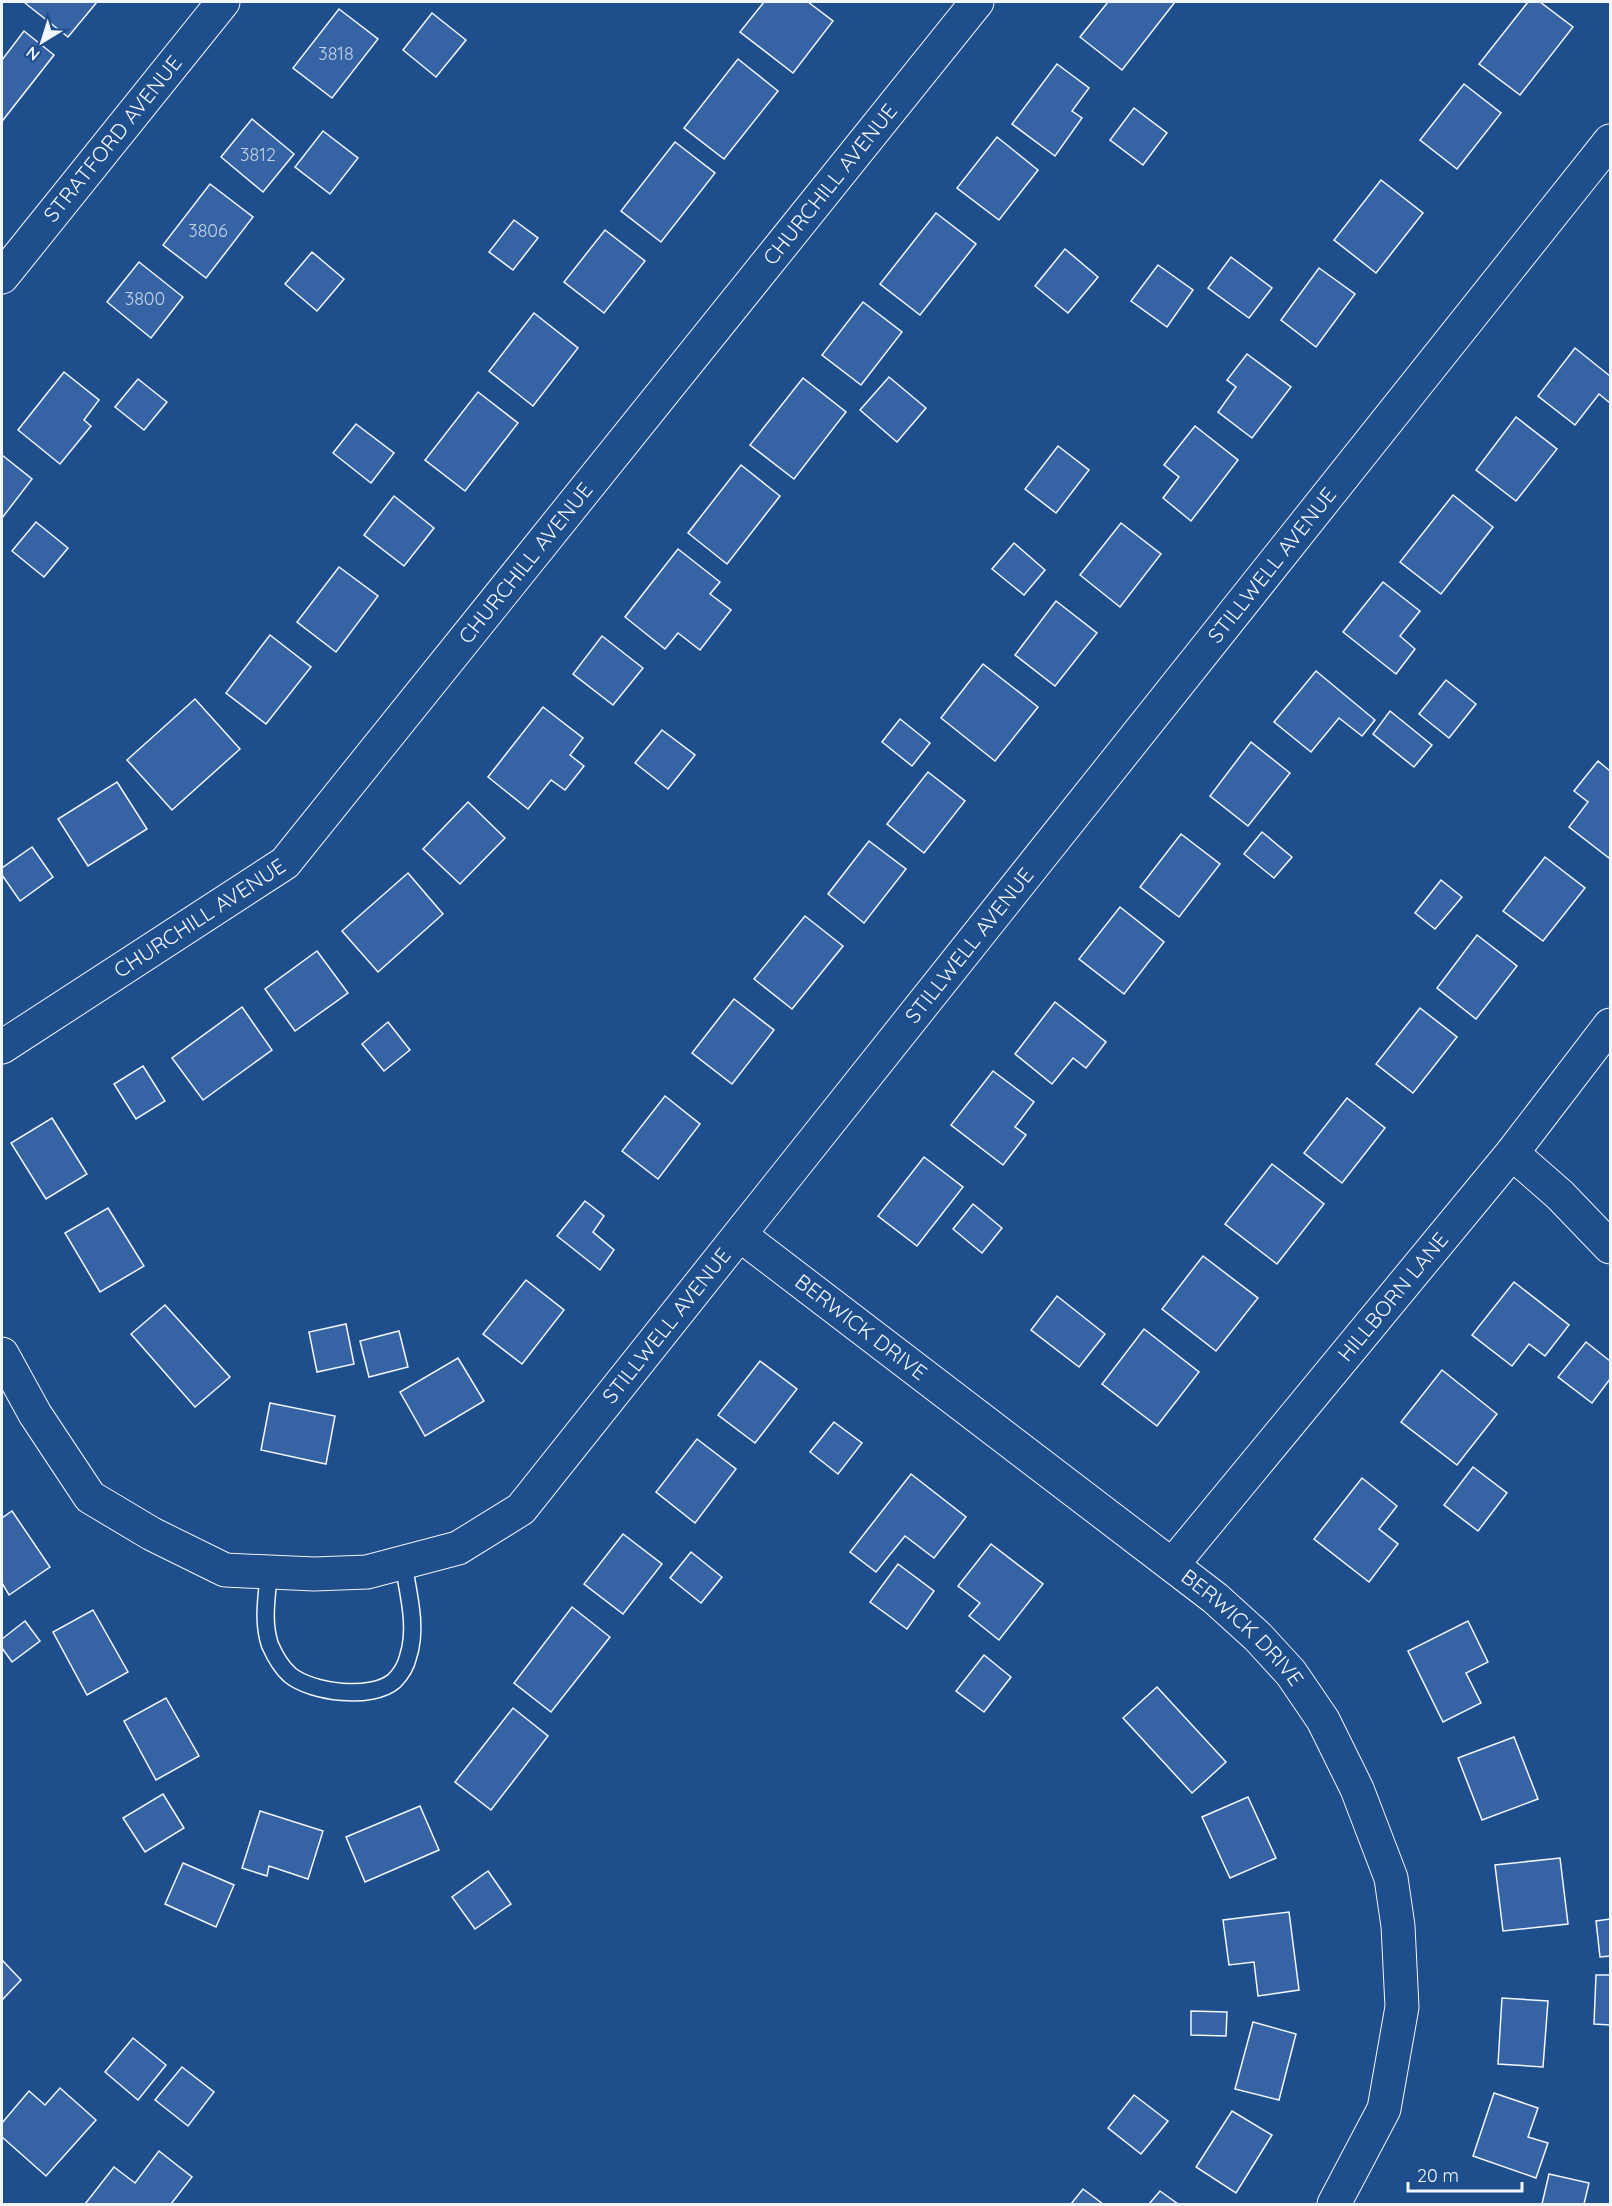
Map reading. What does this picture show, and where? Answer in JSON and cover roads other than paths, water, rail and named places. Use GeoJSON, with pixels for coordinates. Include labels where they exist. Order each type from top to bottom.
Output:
{"type":"FeatureCollection","features":[{"type":"Feature","properties":{"kind":"street","name":"STRATFORD AVENUE"},"geometry":{"type":"LineString","coordinates":[[2,277],[223,2]]}},
{"type":"Feature","properties":{"kind":"street","name":"CHURCHILL AVENUE"},"geometry":{"type":"LineString","coordinates":[[2,1047],[285,863],[977,2]]}},
{"type":"Feature","properties":{"kind":"street","name":"STILLWELL AVENUE"},"geometry":{"type":"LineString","coordinates":[[2,1354],[35,1414],[90,1497],[152,1534],[225,1570],[314,1574],[367,1572],[458,1548],[521,1509],[1611,141]]}},
{"type":"Feature","properties":{"kind":"street","name":"HILLBORN LANE"},"geometry":{"type":"LineString","coordinates":[[1173,1564],[1512,1153],[1611,1025]]}},
{"type":"Feature","properties":{"kind":"street"},"geometry":{"type":"LineString","coordinates":[[1512,1153],[1560,1195],[1611,1247]]}},
{"type":"Feature","properties":{"kind":"street","name":"BERWICK DRIVE"},"geometry":{"type":"LineString","coordinates":[[740,1235],[1215,1598],[1258,1637],[1291,1673],[1323,1720],[1357,1789],[1391,1878],[1398,1926],[1402,2007],[1384,2109],[1334,2205]]}},
{"type":"Feature","properties":{"kind":"lane"},"geometry":{"type":"LineString","coordinates":[[269,1572],[266,1625],[271,1646],[279,1661],[290,1675],[313,1688],[338,1693],[360,1692],[393,1682],[404,1669],[408,1657],[412,1643],[411,1617],[403,1562]]}}]}
